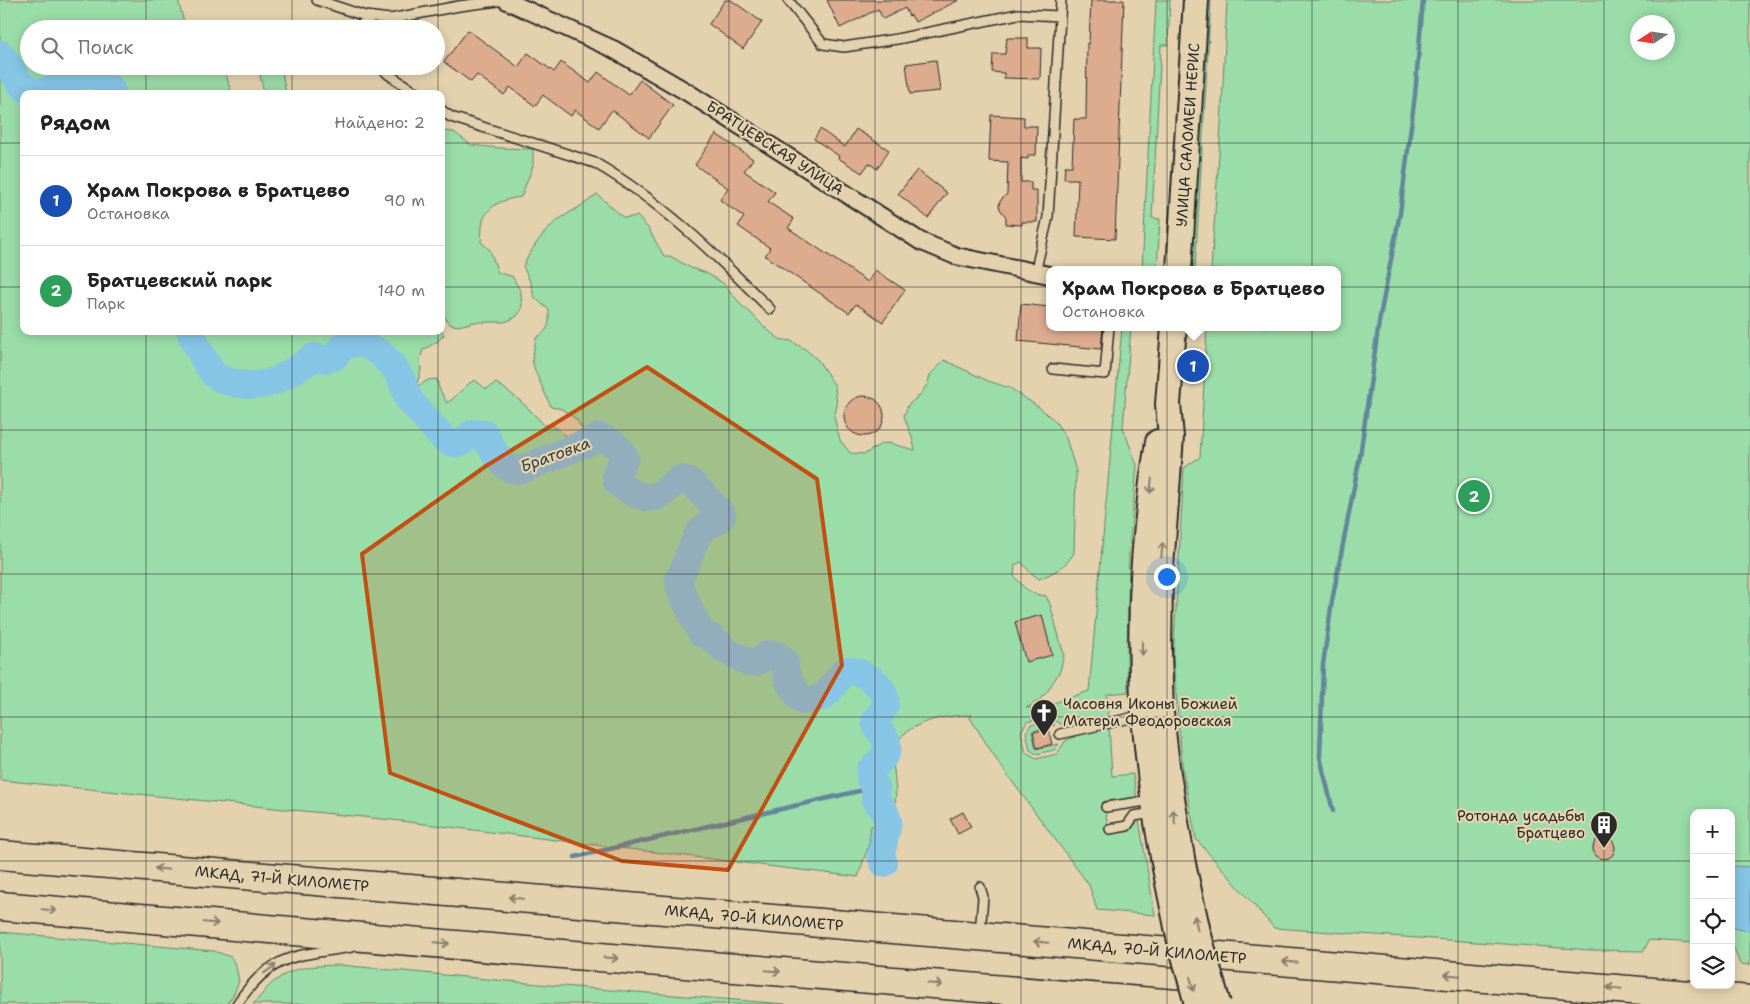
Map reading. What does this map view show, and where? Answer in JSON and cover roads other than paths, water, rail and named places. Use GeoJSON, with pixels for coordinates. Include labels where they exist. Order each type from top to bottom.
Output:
{"type":"FeatureCollection","features":[{"type":"Feature","properties":{"kind":"highway","name":"МКАД, 71-Й КИЛОМЕТР"},"geometry":{"type":"LineString","coordinates":[[0,855],[565,902]]}},
{"type":"Feature","properties":{"kind":"highway","name":"МКАД, 70-Й КИЛОМЕТР"},"geometry":{"type":"LineString","coordinates":[[565,902],[1750,1000]]}},
{"type":"Feature","properties":{"kind":"highway"},"geometry":{"type":"LineString","coordinates":[[0,906],[1177,1004]]}},
{"type":"Feature","properties":{"kind":"main road","name":"УЛИЦА САЛОМЕИ НЕРИС"},"geometry":{"type":"LineString","coordinates":[[1179,266],[1196,0]]}},
{"type":"Feature","properties":{"kind":"main road"},"geometry":{"type":"LineString","coordinates":[[1174,331],[1168,404],[1171,438],[1160,580],[1159,653],[1161,713],[1168,774],[1180,937],[1197,1004]]}},
{"type":"Feature","properties":{"kind":"main road"},"geometry":{"type":"LineString","coordinates":[[1168,404],[1158,437],[1146,538],[1142,607],[1144,715],[1154,807],[1198,932],[1218,1004]]}},
{"type":"Feature","properties":{"kind":"street","name":"БРАТЦЕВСКАЯ УЛИЦА"},"geometry":{"type":"LineString","coordinates":[[506,0],[621,54],[687,92],[920,241],[956,256],[1042,274]]}},
{"type":"Feature","properties":{"kind":"lane"},"geometry":{"type":"LineString","coordinates":[[317,0],[365,16],[390,19],[459,6],[506,0]]}},
{"type":"Feature","properties":{"kind":"lane"},"geometry":{"type":"LineString","coordinates":[[788,0],[823,44],[844,47],[897,39],[1018,14],[1060,16]]}},
{"type":"Feature","properties":{"kind":"lane"},"geometry":{"type":"LineString","coordinates":[[1042,274],[1048,217],[1061,0]]}},
{"type":"Feature","properties":{"kind":"lane"},"geometry":{"type":"LineString","coordinates":[[368,20],[372,17]]}},
{"type":"Feature","properties":{"kind":"lane"},"geometry":{"type":"LineString","coordinates":[[390,75],[412,90]]}},
{"type":"Feature","properties":{"kind":"lane"},"geometry":{"type":"LineString","coordinates":[[445,113],[451,117],[595,163],[614,174],[662,208],[770,308]]}},
{"type":"Feature","properties":{"kind":"lane"},"geometry":{"type":"LineString","coordinates":[[1053,369],[1105,374],[1110,331]]}},
{"type":"Feature","properties":{"kind":"lane"},"geometry":{"type":"LineString","coordinates":[[1060,734],[1144,715]]}},
{"type":"Feature","properties":{"kind":"lane"},"geometry":{"type":"LineString","coordinates":[[1106,807],[1154,807]]}},
{"type":"Feature","properties":{"kind":"lane"},"geometry":{"type":"LineString","coordinates":[[1110,829],[1127,826],[1134,816],[1154,807]]}},
{"type":"Feature","properties":{"kind":"lane"},"geometry":{"type":"LineString","coordinates":[[980,888],[983,897],[980,937]]}},
{"type":"Feature","properties":{"kind":"lane"},"geometry":{"type":"LineString","coordinates":[[237,1004],[249,986],[266,970],[280,961],[296,956],[400,940]]}},
{"type":"Feature","properties":{"kind":"water"},"geometry":{"type":"Polygon","coordinates":[[[1735,866],[1750,867],[1750,931],[1735,928],[1735,866]]]}},
{"type":"Feature","properties":{"kind":"waterway"},"geometry":{"type":"LineString","coordinates":[[1333,811],[1320,757],[1323,665],[1332,601],[1360,456],[1379,322],[1400,213],[1415,95],[1423,0]]}},
{"type":"Feature","properties":{"kind":"waterway","name":"Братовка"},"geometry":{"type":"LineString","coordinates":[[0,54],[21,84],[28,90]]}},
{"type":"Feature","properties":{"kind":"waterway","name":"Братовка"},"geometry":{"type":"LineString","coordinates":[[48,90],[86,75]]}},
{"type":"Feature","properties":{"kind":"waterway","name":"Братовка"},"geometry":{"type":"LineString","coordinates":[[94,75],[104,81],[111,90]]}},
{"type":"Feature","properties":{"kind":"waterway","name":"Братовка"},"geometry":{"type":"LineString","coordinates":[[192,335],[205,361],[215,375],[227,381],[252,385],[280,379],[314,357],[326,359],[334,357],[344,345],[361,342],[380,353],[393,366],[401,379],[409,400],[445,440],[460,443],[473,433],[485,434],[501,461],[511,468],[518,470],[600,437],[615,445],[623,454],[625,458],[616,473],[617,482],[628,490],[640,496],[653,497],[659,495],[681,479],[693,484],[722,516],[718,521],[705,527],[699,534],[679,579],[680,589],[701,633],[714,639],[726,651],[748,662],[757,662],[769,654],[777,655],[785,663],[786,674],[790,684],[804,701],[820,698],[826,694],[846,670],[859,673],[873,680],[882,691],[885,697],[885,704],[875,722],[886,740],[887,749],[880,761],[870,771],[870,780],[876,787],[875,799],[884,810],[888,821],[881,856],[884,863]]}},
{"type":"Feature","properties":{"kind":"waterway"},"geometry":{"type":"LineString","coordinates":[[575,857],[876,787]]}},
{"type":"Feature","properties":{"kind":"place","name":"Храм Покрова в Братцево"},"geometry":{"type":"Point","coordinates":[1193,366]}},
{"type":"Feature","properties":{"kind":"place","name":"Братцевский парк"},"geometry":{"type":"Point","coordinates":[1474,496]}},
{"type":"Feature","properties":{"kind":"place","name":"Часовня Иконы Божией Матери Феодоровская"},"geometry":{"type":"Point","coordinates":[1044,737]}},
{"type":"Feature","properties":{"kind":"place","name":"Ротонда усадьбы Братцево"},"geometry":{"type":"Point","coordinates":[1604,849]}}]}
